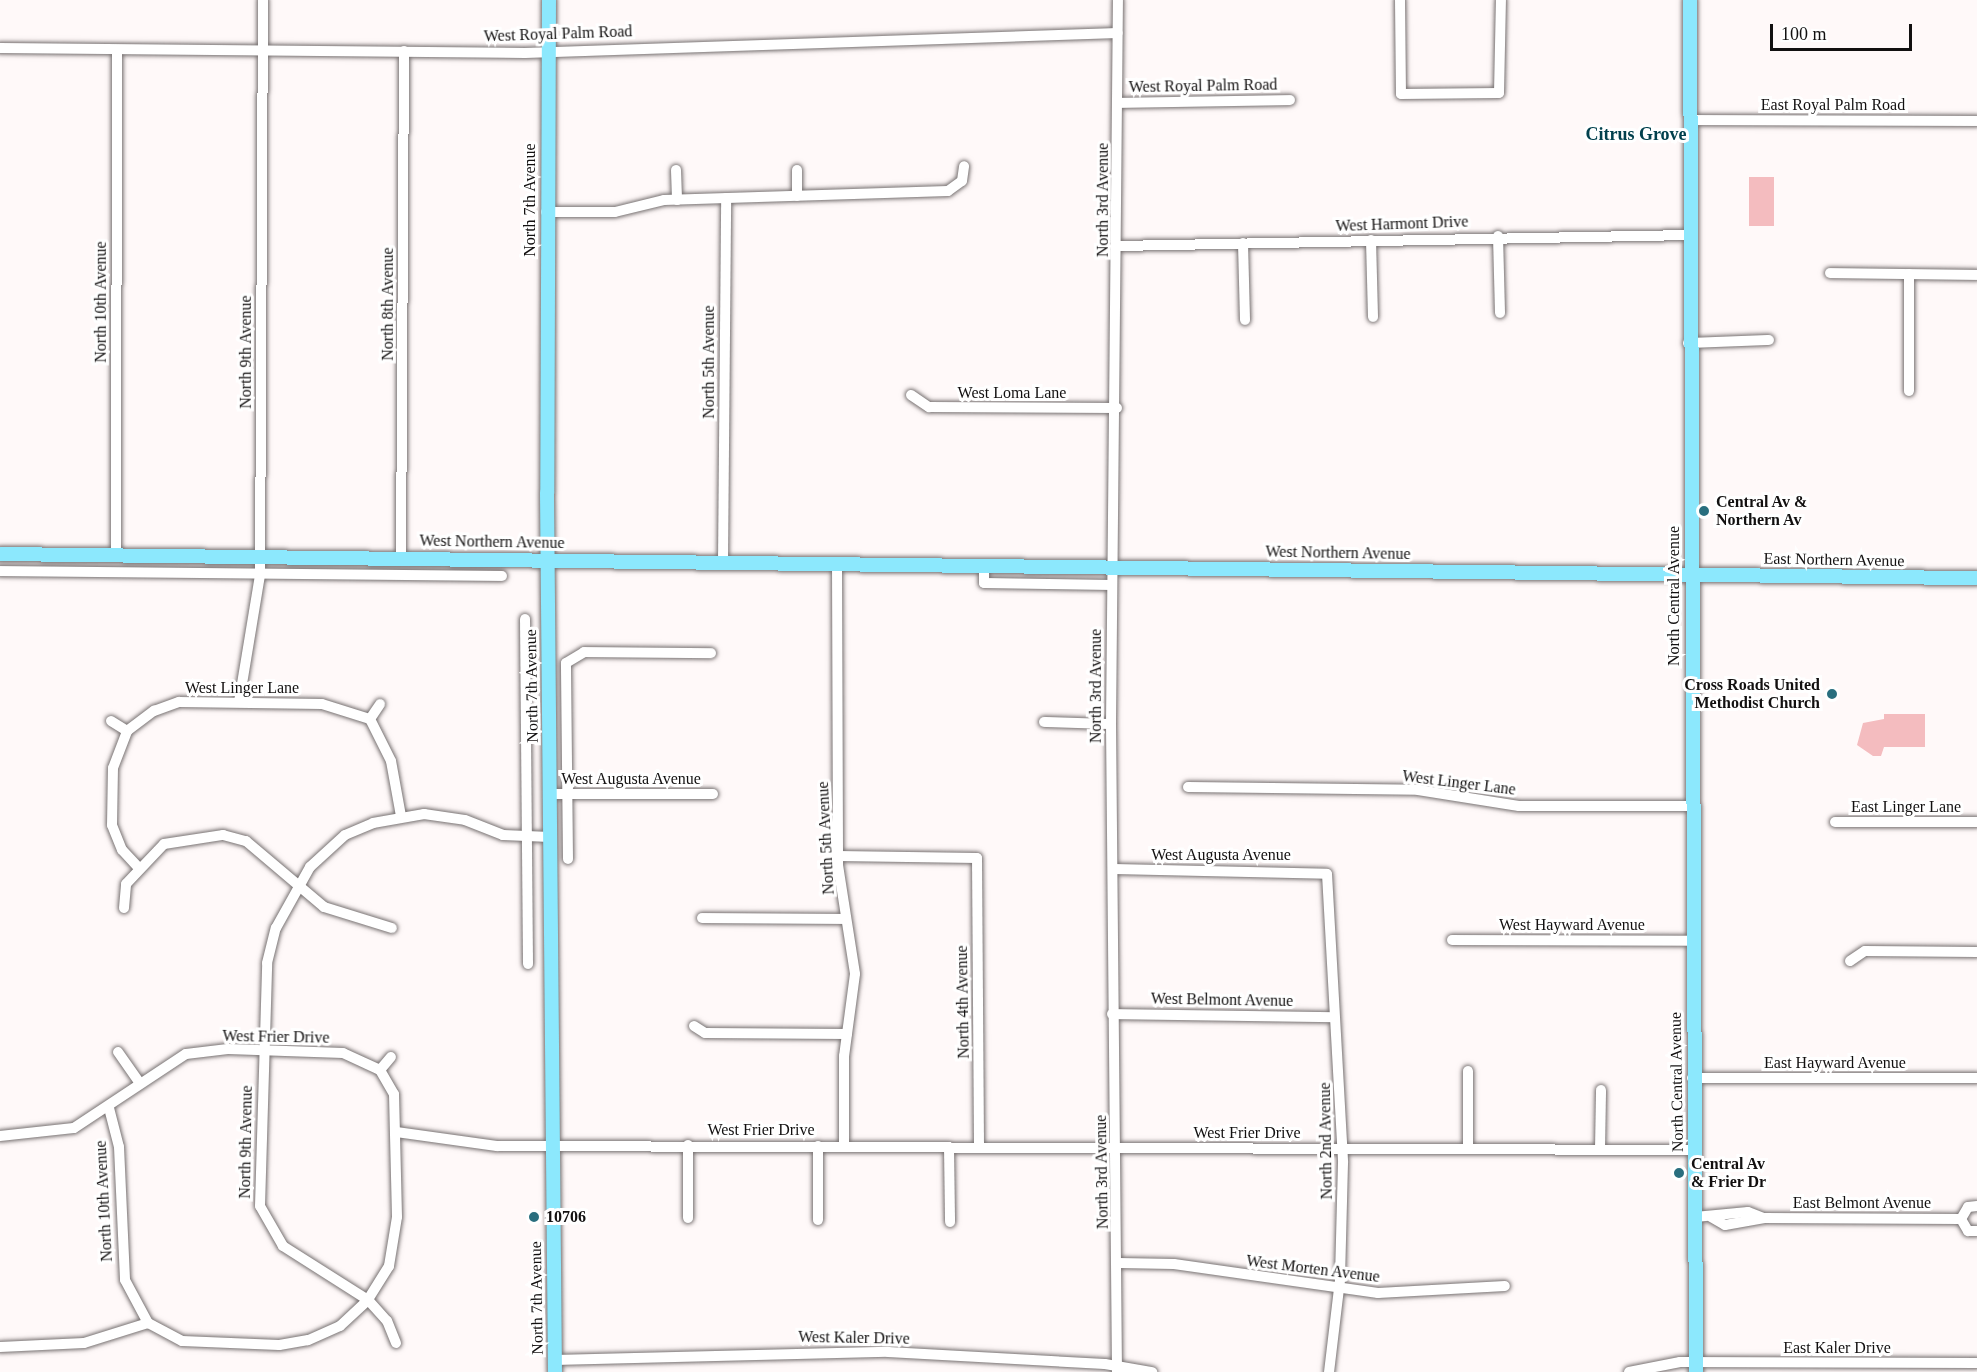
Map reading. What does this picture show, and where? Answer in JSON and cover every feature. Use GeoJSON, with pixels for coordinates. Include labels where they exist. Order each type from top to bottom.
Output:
{"type":"FeatureCollection","features":[{"type":"Feature","properties":{"kind":"main road","name":"North 7th Avenue"},"geometry":{"type":"LineString","coordinates":[[549,0],[546,212],[547,559],[555,1366]]}},
{"type":"Feature","properties":{"kind":"main road","name":"North Central Avenue"},"geometry":{"type":"LineString","coordinates":[[1690,0],[1688,235],[1692,1078],[1696,1367]]}},
{"type":"Feature","properties":{"kind":"main road","name":"West Northern Avenue"},"geometry":{"type":"LineString","coordinates":[[0,554],[1691,574]]}},
{"type":"Feature","properties":{"kind":"main road","name":"East Northern Avenue"},"geometry":{"type":"LineString","coordinates":[[1691,574],[1977,578]]}},
{"type":"Feature","properties":{"kind":"street","name":"North 9th Avenue"},"geometry":{"type":"LineString","coordinates":[[239,702],[260,575],[263,0]]}},
{"type":"Feature","properties":{"kind":"street","name":"North 3rd Avenue"},"geometry":{"type":"LineString","coordinates":[[1117,1369],[1119,1263],[1112,1014],[1114,869],[1111,723],[1117,408],[1118,0]]}},
{"type":"Feature","properties":{"kind":"street"},"geometry":{"type":"LineString","coordinates":[[1400,0],[1401,94],[1499,93],[1501,0]]}},
{"type":"Feature","properties":{"kind":"street","name":"West Royal Palm Road"},"geometry":{"type":"LineString","coordinates":[[0,48],[548,51],[1118,33]]}},
{"type":"Feature","properties":{"kind":"street","name":"North 10th Avenue"},"geometry":{"type":"LineString","coordinates":[[116,555],[117,50]]}},
{"type":"Feature","properties":{"kind":"street","name":"North 8th Avenue"},"geometry":{"type":"LineString","coordinates":[[401,558],[405,51]]}},
{"type":"Feature","properties":{"kind":"street","name":"West Royal Palm Road"},"geometry":{"type":"LineString","coordinates":[[1118,103],[1290,100]]}},
{"type":"Feature","properties":{"kind":"street","name":"East Royal Palm Road"},"geometry":{"type":"LineString","coordinates":[[1689,120],[1977,121]]}},
{"type":"Feature","properties":{"kind":"street"},"geometry":{"type":"LineString","coordinates":[[546,212],[615,212],[677,200],[948,191],[962,181],[964,166]]}},
{"type":"Feature","properties":{"kind":"street"},"geometry":{"type":"LineString","coordinates":[[676,170],[677,200]]}},
{"type":"Feature","properties":{"kind":"street"},"geometry":{"type":"LineString","coordinates":[[797,170],[797,196]]}},
{"type":"Feature","properties":{"kind":"street","name":"North 5th Avenue"},"geometry":{"type":"LineString","coordinates":[[723,562],[726,198]]}},
{"type":"Feature","properties":{"kind":"street","name":"West Harmont Drive"},"geometry":{"type":"LineString","coordinates":[[1117,246],[1498,236],[1688,235]]}},
{"type":"Feature","properties":{"kind":"street"},"geometry":{"type":"LineString","coordinates":[[1498,236],[1500,313]]}},
{"type":"Feature","properties":{"kind":"street"},"geometry":{"type":"LineString","coordinates":[[1371,240],[1373,317]]}},
{"type":"Feature","properties":{"kind":"street"},"geometry":{"type":"LineString","coordinates":[[1243,243],[1245,320]]}},
{"type":"Feature","properties":{"kind":"street"},"geometry":{"type":"LineString","coordinates":[[1830,273],[1977,275]]}},
{"type":"Feature","properties":{"kind":"street"},"geometry":{"type":"LineString","coordinates":[[1909,274],[1909,391]]}},
{"type":"Feature","properties":{"kind":"street"},"geometry":{"type":"LineString","coordinates":[[1689,343],[1769,340]]}},
{"type":"Feature","properties":{"kind":"street","name":"West Loma Lane"},"geometry":{"type":"LineString","coordinates":[[911,395],[929,407],[1117,408]]}},
{"type":"Feature","properties":{"kind":"street","name":"North 5th Avenue"},"geometry":{"type":"LineString","coordinates":[[837,563],[838,856],[855,974],[848,1034],[844,1146]]}},
{"type":"Feature","properties":{"kind":"street"},"geometry":{"type":"LineString","coordinates":[[984,565],[984,583],[1112,585]]}},
{"type":"Feature","properties":{"kind":"street","name":"West Northern Avenue"},"geometry":{"type":"LineString","coordinates":[[0,571],[502,576]]}},
{"type":"Feature","properties":{"kind":"street","name":"North 7th Avenue"},"geometry":{"type":"LineString","coordinates":[[525,619],[528,964]]}},
{"type":"Feature","properties":{"kind":"street"},"geometry":{"type":"LineString","coordinates":[[568,859],[566,663],[572,655],[711,653]]}},
{"type":"Feature","properties":{"kind":"street","name":"West Linger Lane"},"geometry":{"type":"LineString","coordinates":[[127,731],[154,711],[179,702],[322,704],[370,719]]}},
{"type":"Feature","properties":{"kind":"street"},"geometry":{"type":"LineString","coordinates":[[380,704],[370,719],[392,761],[401,816]]}},
{"type":"Feature","properties":{"kind":"street"},"geometry":{"type":"LineString","coordinates":[[111,721],[127,731],[112,768],[111,809],[116,838],[138,867]]}},
{"type":"Feature","properties":{"kind":"street"},"geometry":{"type":"LineString","coordinates":[[1044,722],[1111,723]]}},
{"type":"Feature","properties":{"kind":"street","name":"West Linger Lane"},"geometry":{"type":"LineString","coordinates":[[1188,787],[1418,790],[1506,806],[1691,806]]}},
{"type":"Feature","properties":{"kind":"street","name":"West Augusta Avenue"},"geometry":{"type":"LineString","coordinates":[[549,794],[713,794]]}},
{"type":"Feature","properties":{"kind":"street"},"geometry":{"type":"LineString","coordinates":[[298,885],[345,835],[401,816],[444,816],[527,837],[550,837]]}},
{"type":"Feature","properties":{"kind":"street","name":"East Linger Lane"},"geometry":{"type":"LineString","coordinates":[[1835,822],[1977,822]]}},
{"type":"Feature","properties":{"kind":"street"},"geometry":{"type":"LineString","coordinates":[[124,908],[126,884],[138,867],[164,844],[223,835],[246,841],[298,885],[338,914],[392,928]]}},
{"type":"Feature","properties":{"kind":"street","name":"North 4th Avenue"},"geometry":{"type":"LineString","coordinates":[[838,856],[977,858],[979,1147]]}},
{"type":"Feature","properties":{"kind":"street","name":"West Augusta Avenue"},"geometry":{"type":"LineString","coordinates":[[1114,869],[1327,874]]}},
{"type":"Feature","properties":{"kind":"street","name":"North 2nd Avenue"},"geometry":{"type":"LineString","coordinates":[[1327,874],[1331,1017],[1342,1086],[1339,1290],[1329,1372]]}},
{"type":"Feature","properties":{"kind":"street","name":"North 9th Avenue"},"geometry":{"type":"LineString","coordinates":[[298,885],[283,910],[267,963],[258,1179],[263,1216],[293,1254],[338,1276],[368,1300],[387,1321],[396,1343]]}},
{"type":"Feature","properties":{"kind":"street"},"geometry":{"type":"LineString","coordinates":[[702,918],[846,919]]}},
{"type":"Feature","properties":{"kind":"street","name":"West Hayward Avenue"},"geometry":{"type":"LineString","coordinates":[[1452,940],[1692,941]]}},
{"type":"Feature","properties":{"kind":"street"},"geometry":{"type":"LineString","coordinates":[[1850,961],[1865,951],[1977,952]]}},
{"type":"Feature","properties":{"kind":"street","name":"West Belmont Avenue"},"geometry":{"type":"LineString","coordinates":[[1112,1014],[1331,1017]]}},
{"type":"Feature","properties":{"kind":"street"},"geometry":{"type":"LineString","coordinates":[[693,1026],[705,1033],[848,1034]]}},
{"type":"Feature","properties":{"kind":"street","name":"West Frier Drive"},"geometry":{"type":"LineString","coordinates":[[0,1136],[74,1128],[109,1108],[138,1081],[186,1054],[264,1050],[343,1053],[380,1070]]}},
{"type":"Feature","properties":{"kind":"street"},"geometry":{"type":"LineString","coordinates":[[118,1052],[138,1081]]}},
{"type":"Feature","properties":{"kind":"street"},"geometry":{"type":"LineString","coordinates":[[0,1347],[84,1344],[148,1323],[182,1341],[279,1345],[340,1326],[368,1300],[389,1266],[397,1217],[396,1132],[394,1094],[380,1070],[391,1057]]}},
{"type":"Feature","properties":{"kind":"street"},"geometry":{"type":"LineString","coordinates":[[1468,1071],[1468,1149]]}},
{"type":"Feature","properties":{"kind":"street","name":"East Hayward Avenue"},"geometry":{"type":"LineString","coordinates":[[1692,1078],[1977,1078]]}},
{"type":"Feature","properties":{"kind":"street"},"geometry":{"type":"LineString","coordinates":[[1600,1150],[1601,1090]]}},
{"type":"Feature","properties":{"kind":"street","name":"North 10th Avenue"},"geometry":{"type":"LineString","coordinates":[[109,1108],[119,1147],[125,1280],[148,1323]]}},
{"type":"Feature","properties":{"kind":"street","name":"West Frier Drive"},"geometry":{"type":"LineString","coordinates":[[396,1132],[465,1144],[1694,1150]]}},
{"type":"Feature","properties":{"kind":"street"},"geometry":{"type":"LineString","coordinates":[[688,1145],[688,1218]]}},
{"type":"Feature","properties":{"kind":"street"},"geometry":{"type":"LineString","coordinates":[[818,1146],[818,1221]]}},
{"type":"Feature","properties":{"kind":"street"},"geometry":{"type":"LineString","coordinates":[[949,1147],[950,1222]]}},
{"type":"Feature","properties":{"kind":"street"},"geometry":{"type":"LineString","coordinates":[[1977,1206],[1968,1207],[1960,1219],[1968,1231],[1977,1231]]}},
{"type":"Feature","properties":{"kind":"street","name":"East Belmont Avenue"},"geometry":{"type":"LineString","coordinates":[[1695,1216],[1711,1217],[1748,1212],[1764,1218],[1960,1219]]}},
{"type":"Feature","properties":{"kind":"street","name":"West Morten Avenue"},"geometry":{"type":"LineString","coordinates":[[1119,1263],[1174,1264],[1339,1290],[1424,1293],[1504,1286]]}},
{"type":"Feature","properties":{"kind":"street","name":"West Kaler Drive"},"geometry":{"type":"LineString","coordinates":[[555,1366],[876,1352],[1152,1372]]}},
{"type":"Feature","properties":{"kind":"street"},"geometry":{"type":"LineString","coordinates":[[1629,1372],[1660,1362],[1696,1367]]}},
{"type":"Feature","properties":{"kind":"street","name":"East Kaler Drive"},"geometry":{"type":"LineString","coordinates":[[1696,1367],[1977,1363]]}},
{"type":"Feature","properties":{"kind":"shaded area"},"geometry":{"type":"Polygon","coordinates":[[[1749,177],[1774,177],[1774,226],[1749,226],[1749,177]]]}},
{"type":"Feature","properties":{"kind":"shaded area"},"geometry":{"type":"Polygon","coordinates":[[[1884,714],[1925,714],[1925,747],[1884,747],[1881,756],[1873,756],[1857,745],[1863,723],[1884,719],[1884,714]]]}},
{"type":"Feature","properties":{"kind":"place","name":"Central Av & Northern Av"},"geometry":{"type":"Point","coordinates":[1704,511]}},
{"type":"Feature","properties":{"kind":"place","name":"Cross Roads United Methodist Church"},"geometry":{"type":"Point","coordinates":[1832,694]}},
{"type":"Feature","properties":{"kind":"place","name":"Central Av & Frier Dr"},"geometry":{"type":"Point","coordinates":[1679,1173]}},
{"type":"Feature","properties":{"kind":"place","name":"10706"},"geometry":{"type":"Point","coordinates":[534,1217]}},
{"type":"Feature","properties":{"kind":"district","name":"Citrus Grove"},"geometry":{"type":"Point","coordinates":[1636,134]}}]}
